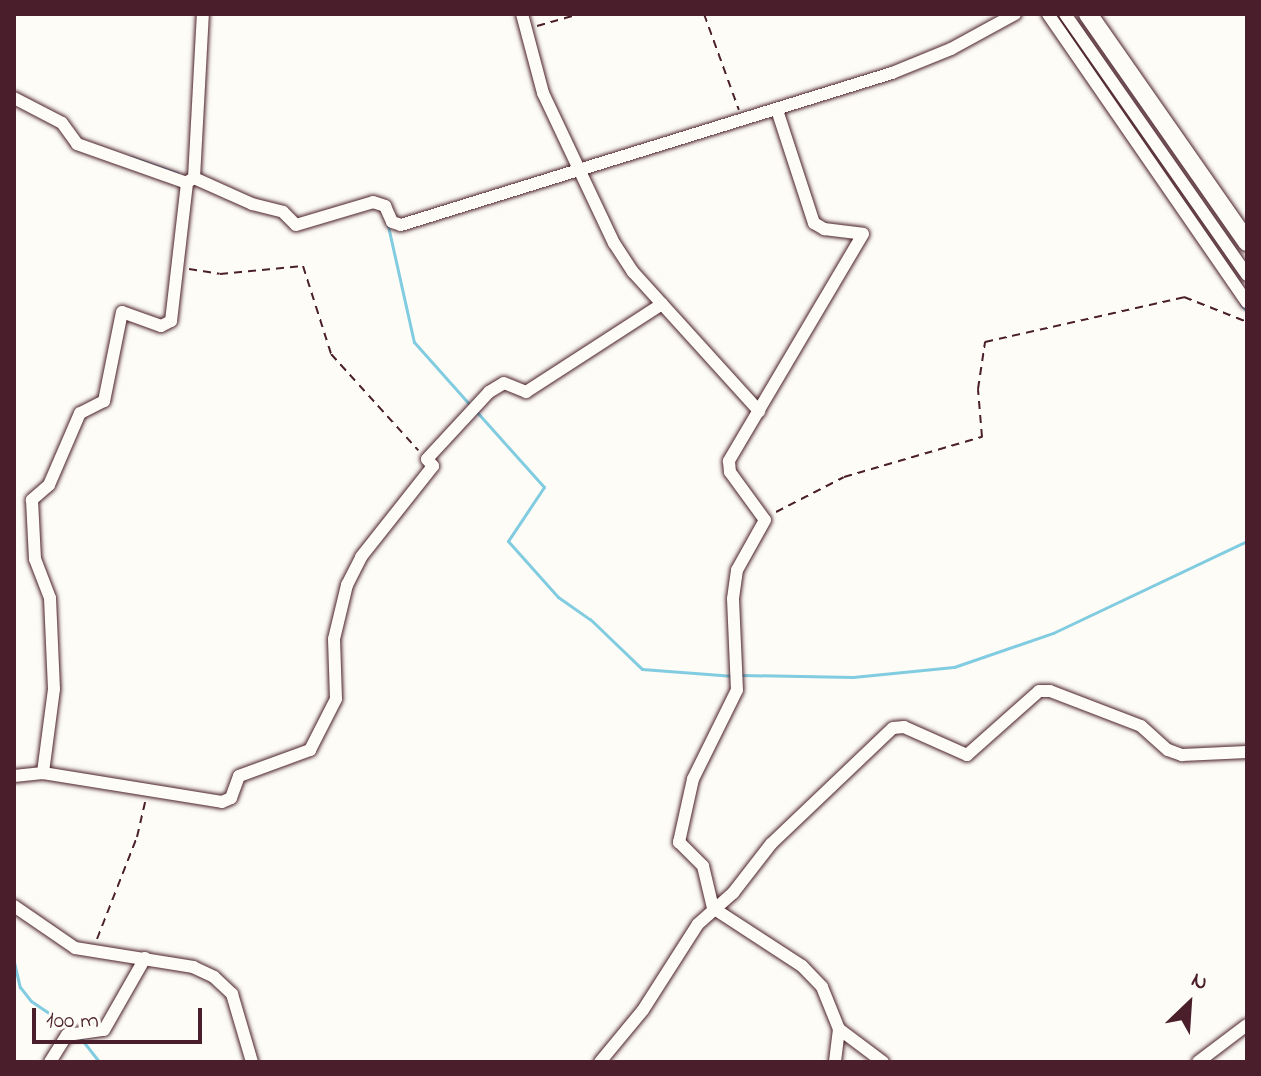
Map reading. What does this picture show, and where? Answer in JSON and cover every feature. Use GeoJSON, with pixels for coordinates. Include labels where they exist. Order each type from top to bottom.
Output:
{"type":"FeatureCollection","features":[{"type":"Feature","properties":{"kind":"main road"},"geometry":{"type":"LineString","coordinates":[[1088,14],[1247,242]]}},
{"type":"Feature","properties":{"kind":"street"},"geometry":{"type":"LineString","coordinates":[[43,773],[54,689],[50,598],[35,559],[32,500],[49,485],[80,413],[104,401],[122,312],[161,326],[171,321],[174,266],[190,181],[203,14]]}},
{"type":"Feature","properties":{"kind":"street"},"geometry":{"type":"LineString","coordinates":[[522,14],[543,93],[614,243],[662,304],[696,335],[721,372],[759,411]]}},
{"type":"Feature","properties":{"kind":"street"},"geometry":{"type":"LineString","coordinates":[[14,98],[62,123],[77,144],[283,212],[296,225],[373,202],[385,206],[392,222],[401,225],[743,121],[907,67],[1015,14]]}},
{"type":"Feature","properties":{"kind":"street"},"geometry":{"type":"LineString","coordinates":[[1048,14],[1247,302]]}},
{"type":"Feature","properties":{"kind":"street"},"geometry":{"type":"LineString","coordinates":[[1065,14],[1247,275]]}},
{"type":"Feature","properties":{"kind":"street"},"geometry":{"type":"LineString","coordinates":[[777,110],[814,223],[824,229],[863,234],[729,461],[730,472],[765,520],[737,570],[733,599],[737,690],[693,779],[679,842],[703,866],[713,908],[802,966],[822,987],[839,1029],[835,1062]]}},
{"type":"Feature","properties":{"kind":"street"},"geometry":{"type":"LineString","coordinates":[[14,776],[43,773],[146,787],[222,802],[231,798],[239,776],[255,774],[318,744],[336,699],[334,639],[347,585],[361,557],[433,466],[427,459],[489,392],[504,383],[526,392],[662,304]]}},
{"type":"Feature","properties":{"kind":"street"},"geometry":{"type":"LineString","coordinates":[[600,1062],[713,908],[733,893],[771,844],[893,728],[904,727],[967,755],[1039,691],[1050,691],[1141,726],[1168,750],[1182,755],[1247,752]]}},
{"type":"Feature","properties":{"kind":"street"},"geometry":{"type":"LineString","coordinates":[[14,906],[61,942],[92,951],[193,967],[214,977],[232,994],[252,1062]]}},
{"type":"Feature","properties":{"kind":"street"},"geometry":{"type":"LineString","coordinates":[[50,1062],[67,1035],[104,1030],[145,958]]}},
{"type":"Feature","properties":{"kind":"street"},"geometry":{"type":"LineString","coordinates":[[1198,1062],[1247,1025]]}},
{"type":"Feature","properties":{"kind":"street"},"geometry":{"type":"LineString","coordinates":[[839,1029],[883,1062]]}},
{"type":"Feature","properties":{"kind":"path"},"geometry":{"type":"LineString","coordinates":[[524,29],[579,14]]}},
{"type":"Feature","properties":{"kind":"path"},"geometry":{"type":"LineString","coordinates":[[704,14],[743,121]]}},
{"type":"Feature","properties":{"kind":"path"},"geometry":{"type":"LineString","coordinates":[[174,266],[220,274],[303,266],[331,354],[427,459]]}},
{"type":"Feature","properties":{"kind":"path"},"geometry":{"type":"LineString","coordinates":[[765,520],[844,477],[982,437],[978,389],[985,342],[1184,297],[1247,322]]}},
{"type":"Feature","properties":{"kind":"path"},"geometry":{"type":"LineString","coordinates":[[92,951],[137,837],[146,787]]}},
{"type":"Feature","properties":{"kind":"waterway"},"geometry":{"type":"LineString","coordinates":[[131,157],[177,173]]}},
{"type":"Feature","properties":{"kind":"waterway"},"geometry":{"type":"LineString","coordinates":[[388,226],[414,342],[471,406]]}},
{"type":"Feature","properties":{"kind":"waterway"},"geometry":{"type":"LineString","coordinates":[[1241,304],[1247,312]]}},
{"type":"Feature","properties":{"kind":"waterway"},"geometry":{"type":"LineString","coordinates":[[476,411],[544,487],[508,541],[558,597],[590,619],[642,669],[734,676]]}},
{"type":"Feature","properties":{"kind":"waterway"},"geometry":{"type":"LineString","coordinates":[[741,675],[853,677],[954,667],[1053,633],[1247,541]]}},
{"type":"Feature","properties":{"kind":"waterway"},"geometry":{"type":"LineString","coordinates":[[14,962],[20,987],[31,1001],[74,1030]]}},
{"type":"Feature","properties":{"kind":"waterway"},"geometry":{"type":"LineString","coordinates":[[79,1036],[99,1062]]}}]}
